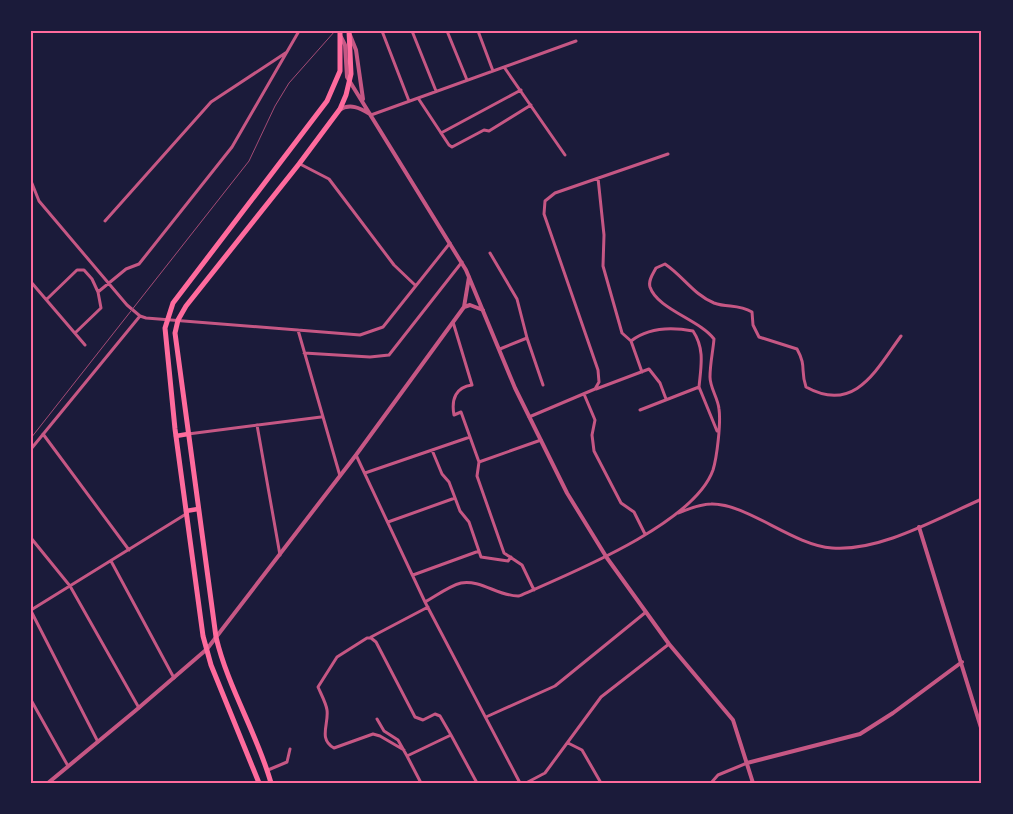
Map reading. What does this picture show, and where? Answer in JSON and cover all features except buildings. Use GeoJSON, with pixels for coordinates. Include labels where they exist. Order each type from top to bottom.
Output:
{"type":"FeatureCollection","features":[{"type":"Feature","properties":{"kind":"main road"},"geometry":{"type":"LineString","coordinates":[[271,783],[268,770],[222,661],[216,637],[175,333],[178,320],[186,306],[299,164],[338,111],[350,83],[352,63],[350,32]]}},
{"type":"Feature","properties":{"kind":"main road"},"geometry":{"type":"LineString","coordinates":[[259,783],[206,649],[176,436],[165,328],[166,319],[173,303],[321,112],[337,81],[340,34]]}},
{"type":"Feature","properties":{"kind":"main road"},"geometry":{"type":"LineString","coordinates":[[176,436],[188,434]]}},
{"type":"Feature","properties":{"kind":"main road"},"geometry":{"type":"LineString","coordinates":[[186,513],[198,510]]}},
{"type":"Feature","properties":{"kind":"street"},"geometry":{"type":"LineString","coordinates":[[98,292],[118,278],[126,269],[139,264],[232,147],[299,31]]}},
{"type":"Feature","properties":{"kind":"street"},"geometry":{"type":"LineString","coordinates":[[382,31],[409,101]]}},
{"type":"Feature","properties":{"kind":"street"},"geometry":{"type":"LineString","coordinates":[[412,31],[436,92]]}},
{"type":"Feature","properties":{"kind":"street"},"geometry":{"type":"LineString","coordinates":[[447,31],[467,80]]}},
{"type":"Feature","properties":{"kind":"street"},"geometry":{"type":"LineString","coordinates":[[478,31],[493,71]]}},
{"type":"Feature","properties":{"kind":"street"},"geometry":{"type":"LineString","coordinates":[[350,32],[356,50],[364,104]]}},
{"type":"Feature","properties":{"kind":"street"},"geometry":{"type":"LineString","coordinates":[[340,34],[346,45],[346,72],[350,83],[372,115],[469,275],[530,417],[568,493],[607,558],[669,644],[733,720],[753,783]]}},
{"type":"Feature","properties":{"kind":"street"},"geometry":{"type":"LineString","coordinates":[[338,111],[343,107],[353,106],[372,115],[576,41]]}},
{"type":"Feature","properties":{"kind":"street"},"geometry":{"type":"LineString","coordinates":[[105,221],[212,102],[287,52]]}},
{"type":"Feature","properties":{"kind":"street"},"geometry":{"type":"LineString","coordinates":[[504,67],[565,154]]}},
{"type":"Feature","properties":{"kind":"street"},"geometry":{"type":"LineString","coordinates":[[441,133],[521,90]]}},
{"type":"Feature","properties":{"kind":"street"},"geometry":{"type":"LineString","coordinates":[[418,98],[452,147],[484,130],[489,131],[531,105]]}},
{"type":"Feature","properties":{"kind":"street"},"geometry":{"type":"LineString","coordinates":[[595,389],[599,382],[598,370],[544,214],[545,201],[555,193],[668,154]]}},
{"type":"Feature","properties":{"kind":"street"},"geometry":{"type":"LineString","coordinates":[[299,164],[329,179],[394,264],[415,285]]}},
{"type":"Feature","properties":{"kind":"street"},"geometry":{"type":"LineString","coordinates":[[598,178],[604,235],[603,266],[622,333],[632,340],[642,372]]}},
{"type":"Feature","properties":{"kind":"street"},"geometry":{"type":"LineString","coordinates":[[31,181],[40,201],[127,305],[140,316],[360,335],[372,333],[383,327],[450,243]]}},
{"type":"Feature","properties":{"kind":"street"},"geometry":{"type":"LineString","coordinates":[[490,253],[517,300],[526,338],[543,385]]}},
{"type":"Feature","properties":{"kind":"street"},"geometry":{"type":"LineString","coordinates":[[304,353],[370,357],[389,355],[462,262]]}},
{"type":"Feature","properties":{"kind":"street"},"geometry":{"type":"LineString","coordinates":[[425,602],[461,583],[473,584],[509,597],[519,596],[607,558],[675,514],[698,493],[713,470],[718,433],[719,410],[710,378],[714,339],[708,331],[666,305],[650,288],[650,279],[656,268],[666,264],[696,293],[716,303],[742,306],[752,312],[753,325],[759,337],[797,349],[804,362],[802,376],[806,387],[830,396],[844,395],[868,382],[900,336]]}},
{"type":"Feature","properties":{"kind":"street"},"geometry":{"type":"LineString","coordinates":[[46,299],[77,270],[84,270],[92,279],[98,292],[101,308],[75,333]]}},
{"type":"Feature","properties":{"kind":"street"},"geometry":{"type":"LineString","coordinates":[[48,783],[174,678],[206,649],[216,637],[356,455],[464,307],[469,275]]}},
{"type":"Feature","properties":{"kind":"street"},"geometry":{"type":"LineString","coordinates":[[31,282],[85,345]]}},
{"type":"Feature","properties":{"kind":"street"},"geometry":{"type":"LineString","coordinates":[[464,307],[470,305],[483,310]]}},
{"type":"Feature","properties":{"kind":"street"},"geometry":{"type":"LineString","coordinates":[[31,449],[140,316]]}},
{"type":"Feature","properties":{"kind":"street"},"geometry":{"type":"LineString","coordinates":[[453,322],[472,384],[460,388],[452,406],[454,414],[461,412],[479,462],[477,476],[504,553],[522,565],[534,590]]}},
{"type":"Feature","properties":{"kind":"street"},"geometry":{"type":"LineString","coordinates":[[632,340],[638,335],[654,330],[680,328],[693,331],[700,341],[702,351],[699,388],[718,433]]}},
{"type":"Feature","properties":{"kind":"street"},"geometry":{"type":"LineString","coordinates":[[298,330],[321,417],[340,476]]}},
{"type":"Feature","properties":{"kind":"street"},"geometry":{"type":"LineString","coordinates":[[500,349],[526,338]]}},
{"type":"Feature","properties":{"kind":"street"},"geometry":{"type":"LineString","coordinates":[[530,417],[595,389],[650,369],[660,383],[666,399]]}},
{"type":"Feature","properties":{"kind":"street"},"geometry":{"type":"LineString","coordinates":[[640,410],[699,388]]}},
{"type":"Feature","properties":{"kind":"street"},"geometry":{"type":"LineString","coordinates":[[584,394],[595,420],[592,435],[594,451],[621,503],[634,512],[645,534]]}},
{"type":"Feature","properties":{"kind":"street"},"geometry":{"type":"LineString","coordinates":[[188,434],[321,417]]}},
{"type":"Feature","properties":{"kind":"street"},"geometry":{"type":"LineString","coordinates":[[258,425],[280,555]]}},
{"type":"Feature","properties":{"kind":"street"},"geometry":{"type":"LineString","coordinates":[[43,434],[129,550]]}},
{"type":"Feature","properties":{"kind":"street"},"geometry":{"type":"LineString","coordinates":[[365,473],[470,437]]}},
{"type":"Feature","properties":{"kind":"street"},"geometry":{"type":"LineString","coordinates":[[479,462],[541,440]]}},
{"type":"Feature","properties":{"kind":"street"},"geometry":{"type":"LineString","coordinates":[[432,450],[460,511],[469,522],[481,557],[508,561],[510,557]]}},
{"type":"Feature","properties":{"kind":"street"},"geometry":{"type":"LineString","coordinates":[[356,455],[425,602],[520,783]]}},
{"type":"Feature","properties":{"kind":"street"},"geometry":{"type":"LineString","coordinates":[[388,522],[455,498]]}},
{"type":"Feature","properties":{"kind":"street"},"geometry":{"type":"LineString","coordinates":[[675,514],[698,506],[712,504],[728,506],[806,541],[830,548],[856,548],[919,527],[982,499]]}},
{"type":"Feature","properties":{"kind":"street"},"geometry":{"type":"LineString","coordinates":[[98,742],[31,611],[186,513]]}},
{"type":"Feature","properties":{"kind":"street"},"geometry":{"type":"LineString","coordinates":[[919,527],[982,731]]}},
{"type":"Feature","properties":{"kind":"street"},"geometry":{"type":"LineString","coordinates":[[31,538],[70,586],[139,708]]}},
{"type":"Feature","properties":{"kind":"street"},"geometry":{"type":"LineString","coordinates":[[413,575],[479,551]]}},
{"type":"Feature","properties":{"kind":"street"},"geometry":{"type":"LineString","coordinates":[[111,561],[174,678]]}},
{"type":"Feature","properties":{"kind":"street"},"geometry":{"type":"LineString","coordinates":[[404,750],[373,734],[334,748],[327,742],[325,735],[327,710],[318,687],[337,657],[367,638],[371,638],[428,607]]}},
{"type":"Feature","properties":{"kind":"street"},"geometry":{"type":"LineString","coordinates":[[486,717],[555,686],[646,612]]}},
{"type":"Feature","properties":{"kind":"street"},"geometry":{"type":"LineString","coordinates":[[371,638],[376,642],[415,717],[423,720],[435,714],[440,716],[477,783]]}},
{"type":"Feature","properties":{"kind":"street"},"geometry":{"type":"LineString","coordinates":[[526,783],[545,773],[601,697],[669,644]]}},
{"type":"Feature","properties":{"kind":"street"},"geometry":{"type":"LineString","coordinates":[[711,783],[718,775],[747,763],[860,734],[893,713],[962,662]]}},
{"type":"Feature","properties":{"kind":"street"},"geometry":{"type":"LineString","coordinates":[[31,700],[68,766]]}},
{"type":"Feature","properties":{"kind":"street"},"geometry":{"type":"LineString","coordinates":[[377,719],[384,731],[398,740],[421,783]]}},
{"type":"Feature","properties":{"kind":"street"},"geometry":{"type":"LineString","coordinates":[[407,756],[451,735]]}},
{"type":"Feature","properties":{"kind":"street"},"geometry":{"type":"LineString","coordinates":[[568,743],[582,750],[601,783]]}},
{"type":"Feature","properties":{"kind":"street"},"geometry":{"type":"LineString","coordinates":[[268,770],[287,762],[290,749]]}},
{"type":"Feature","properties":{"kind":"railway"},"geometry":{"type":"LineString","coordinates":[[31,438],[249,161],[275,106],[289,83],[335,31]]}}]}
